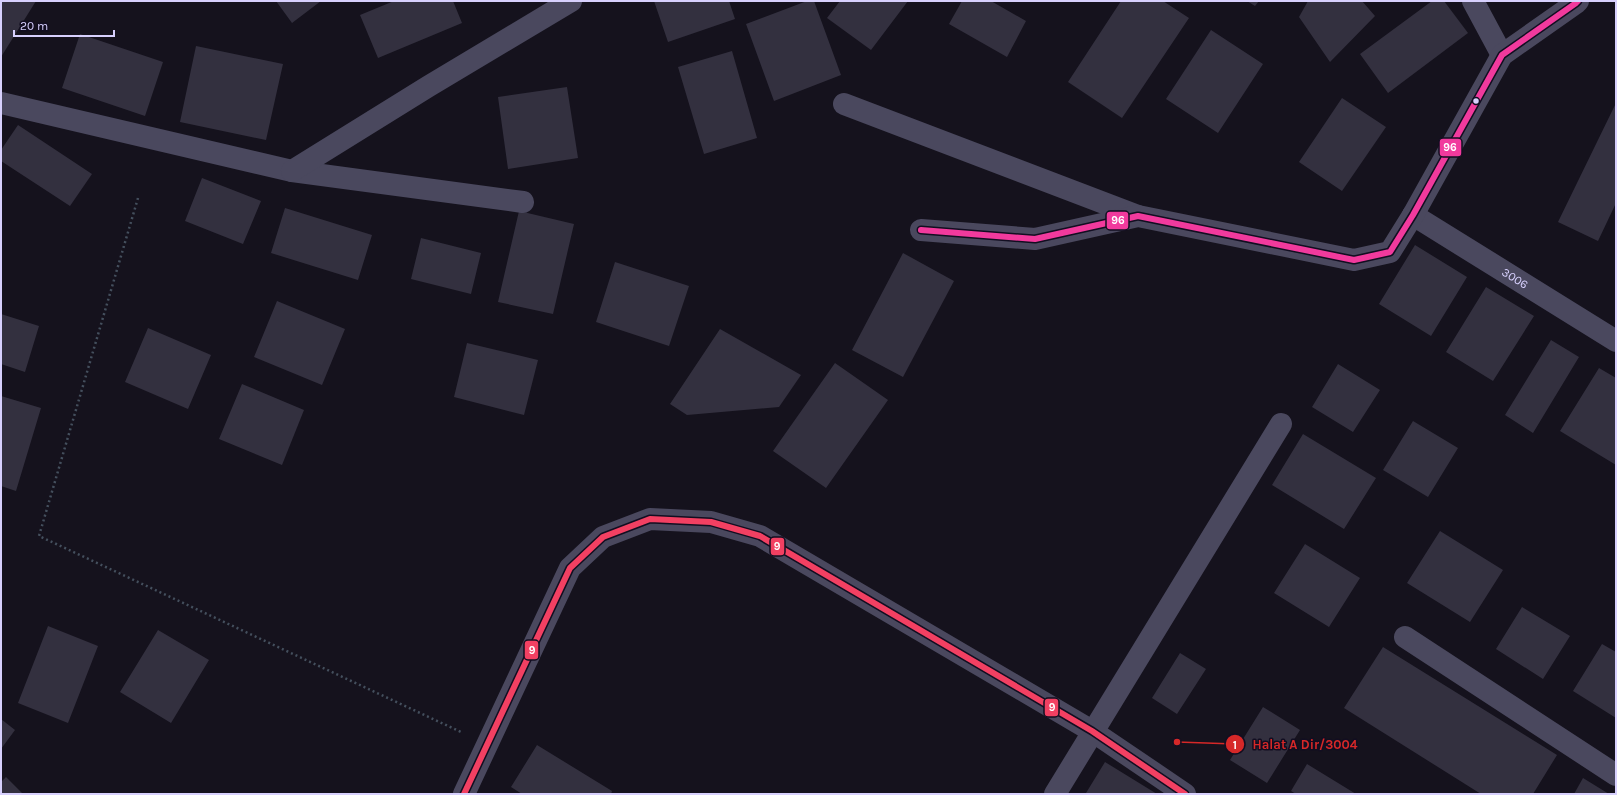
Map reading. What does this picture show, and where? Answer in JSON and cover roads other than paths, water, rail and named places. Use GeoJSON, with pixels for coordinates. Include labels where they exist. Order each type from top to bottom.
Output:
{"type":"FeatureCollection","features":[{"type":"Feature","properties":{"kind":"street"},"geometry":{"type":"LineString","coordinates":[[292,171],[429,86],[571,1]]}},
{"type":"Feature","properties":{"kind":"street"},"geometry":{"type":"LineString","coordinates":[[1473,1],[1502,55]]}},
{"type":"Feature","properties":{"kind":"street"},"geometry":{"type":"LineString","coordinates":[[844,104],[1138,216],[1354,260],[1390,252],[1413,215],[1502,55],[1578,1]]}},
{"type":"Feature","properties":{"kind":"street"},"geometry":{"type":"LineString","coordinates":[[1,103],[292,171],[523,202]]}},
{"type":"Feature","properties":{"kind":"street","name":"3006"},"geometry":{"type":"LineString","coordinates":[[1413,215],[1616,341]]}},
{"type":"Feature","properties":{"kind":"street"},"geometry":{"type":"LineString","coordinates":[[921,230],[1035,239],[1138,216]]}},
{"type":"Feature","properties":{"kind":"street"},"geometry":{"type":"LineString","coordinates":[[1055,794],[1092,731],[1281,424]]}},
{"type":"Feature","properties":{"kind":"street"},"geometry":{"type":"LineString","coordinates":[[464,794],[570,568],[603,537],[650,519],[711,522],[760,536],[1092,731],[1185,794]]}},
{"type":"Feature","properties":{"kind":"street"},"geometry":{"type":"LineString","coordinates":[[1406,637],[1616,775]]}},
{"type":"Feature","properties":{"kind":"place","name":"Halat A Dir/3004"},"geometry":{"type":"Point","coordinates":[1177,742]}}]}
